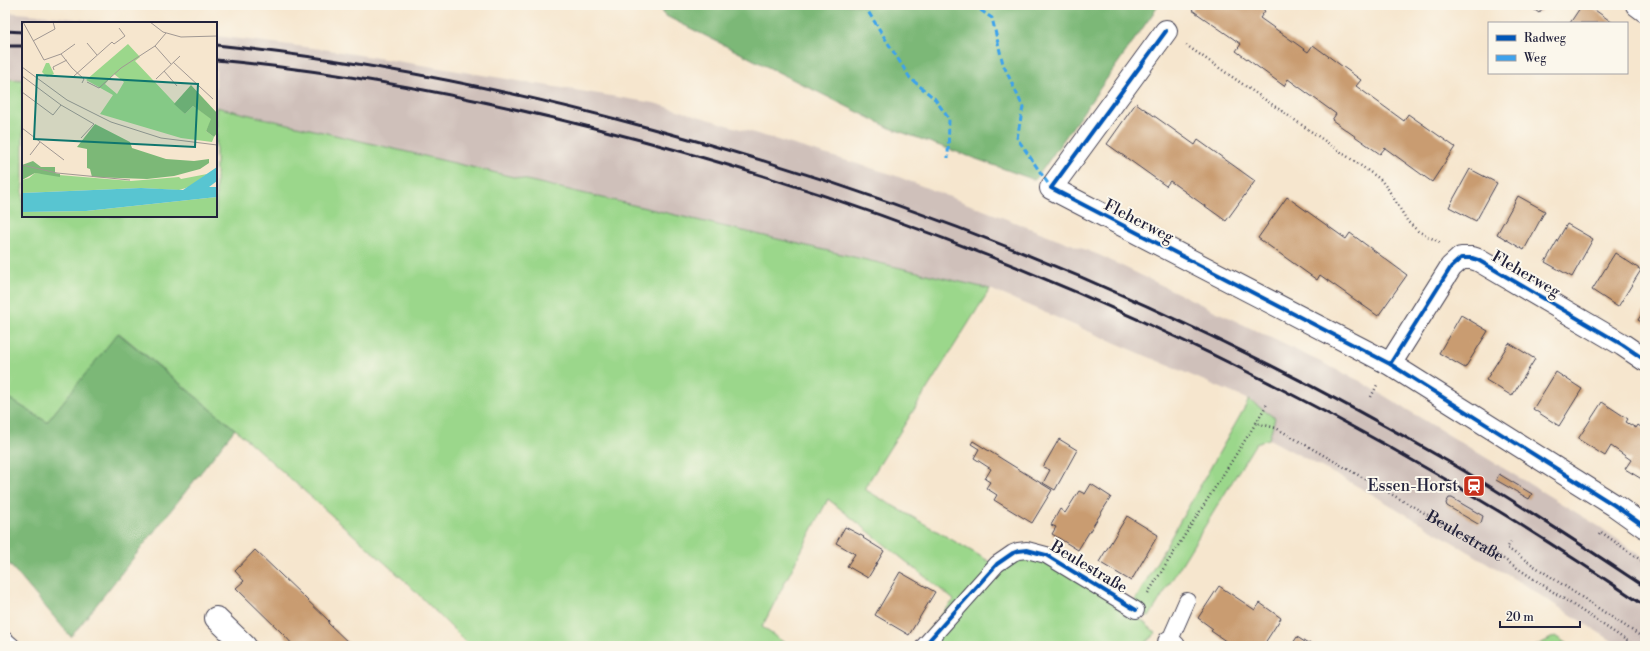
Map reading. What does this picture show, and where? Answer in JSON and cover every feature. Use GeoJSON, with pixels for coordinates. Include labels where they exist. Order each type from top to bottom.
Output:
{"type":"FeatureCollection","features":[{"type":"Feature","properties":{"kind":"street"},"geometry":{"type":"LineString","coordinates":[[1636,5],[1645,11]]}},
{"type":"Feature","properties":{"kind":"street","name":"Fleherweg"},"geometry":{"type":"LineString","coordinates":[[1166,31],[1050,188],[1390,364],[1614,505],[1645,527]]}},
{"type":"Feature","properties":{"kind":"street"},"geometry":{"type":"LineString","coordinates":[[1390,364],[1451,267],[1461,258]]}},
{"type":"Feature","properties":{"kind":"street","name":"Fleherweg"},"geometry":{"type":"LineString","coordinates":[[1461,258],[1472,258],[1478,260],[1623,345],[1645,360]]}},
{"type":"Feature","properties":{"kind":"street"},"geometry":{"type":"LineString","coordinates":[[216,618],[245,646]]}},
{"type":"Feature","properties":{"kind":"lane","name":"Beulestraße"},"geometry":{"type":"LineString","coordinates":[[924,646],[998,564],[1018,551],[1027,550],[1046,555],[1136,610]]}},
{"type":"Feature","properties":{"kind":"lane"},"geometry":{"type":"LineString","coordinates":[[1172,644],[1188,601]]}},
{"type":"Feature","properties":{"kind":"lane"},"geometry":{"type":"LineString","coordinates":[[5,640],[12,646]]}},
{"type":"Feature","properties":{"kind":"path"},"geometry":{"type":"LineString","coordinates":[[1166,31],[1380,179],[1388,189],[1410,225],[1441,243],[1461,258]]}},
{"type":"Feature","properties":{"kind":"path"},"geometry":{"type":"LineString","coordinates":[[1371,397],[1378,384]]}},
{"type":"Feature","properties":{"kind":"path"},"geometry":{"type":"LineString","coordinates":[[1256,423],[1267,404]]}},
{"type":"Feature","properties":{"kind":"path"},"geometry":{"type":"LineString","coordinates":[[1599,536],[1601,532],[1645,563]]}},
{"type":"Feature","properties":{"kind":"path"},"geometry":{"type":"LineString","coordinates":[[1511,542],[1507,548],[1645,639]]}},
{"type":"Feature","properties":{"kind":"shaded area"},"geometry":{"type":"Polygon","coordinates":[[[5,12],[101,22],[22,22],[22,80],[5,79],[5,12]]]}},
{"type":"Feature","properties":{"kind":"shaded area"},"geometry":{"type":"Polygon","coordinates":[[[217,36],[329,50],[654,103],[891,174],[1099,255],[1360,381],[1600,527],[1645,559],[1645,646],[1620,646],[1521,583],[1370,493],[1269,439],[1275,418],[1249,400],[990,289],[217,107],[217,36]]]}},
{"type":"Feature","properties":{"kind":"green space"},"geometry":{"type":"Polygon","coordinates":[[[660,5],[1159,5],[1035,180],[890,128],[664,15],[660,5]]]}},
{"type":"Feature","properties":{"kind":"green space"},"geometry":{"type":"Polygon","coordinates":[[[5,79],[22,80],[22,217],[217,217],[217,107],[990,289],[864,489],[999,567],[1027,552],[1130,610],[1156,633],[1142,646],[915,646],[954,600],[828,499],[762,627],[789,646],[470,646],[404,580],[235,429],[119,333],[47,422],[5,396],[5,79]]]}},
{"type":"Feature","properties":{"kind":"green space"},"geometry":{"type":"Polygon","coordinates":[[[118,333],[235,429],[71,637],[5,559],[5,396],[47,422],[118,333]]]}},
{"type":"Feature","properties":{"kind":"green space"},"geometry":{"type":"Polygon","coordinates":[[[1249,400],[1275,418],[1269,439],[1256,443],[1149,617],[1133,604],[1249,400]]]}},
{"type":"Feature","properties":{"kind":"green space"},"geometry":{"type":"Polygon","coordinates":[[[1555,636],[1570,646],[1536,646],[1555,636]]]}},
{"type":"Feature","properties":{"kind":"building"},"geometry":{"type":"Polygon","coordinates":[[[1196,5],[1257,5],[1265,11],[1260,18],[1308,52],[1313,45],[1361,80],[1356,86],[1404,121],[1408,114],[1455,147],[1432,182],[1385,148],[1380,154],[1332,120],[1336,114],[1288,79],[1284,86],[1236,51],[1241,44],[1192,10],[1196,5]]]}},
{"type":"Feature","properties":{"kind":"building"},"geometry":{"type":"Polygon","coordinates":[[[1528,5],[1545,5],[1539,13],[1528,5]]]}},
{"type":"Feature","properties":{"kind":"building"},"geometry":{"type":"Polygon","coordinates":[[[1582,5],[1588,5],[1612,22],[1571,22],[1582,5]]]}},
{"type":"Feature","properties":{"kind":"building"},"geometry":{"type":"Polygon","coordinates":[[[1136,103],[1195,145],[1198,140],[1255,181],[1226,221],[1170,181],[1166,186],[1107,144],[1136,103]]]}},
{"type":"Feature","properties":{"kind":"building"},"geometry":{"type":"Polygon","coordinates":[[[1470,169],[1497,183],[1476,221],[1449,207],[1470,169]]]}},
{"type":"Feature","properties":{"kind":"building"},"geometry":{"type":"Polygon","coordinates":[[[1518,196],[1545,211],[1524,250],[1497,234],[1518,196]]]}},
{"type":"Feature","properties":{"kind":"building"},"geometry":{"type":"Polygon","coordinates":[[[1287,197],[1346,239],[1350,233],[1407,275],[1378,316],[1320,275],[1317,280],[1258,238],[1287,197]]]}},
{"type":"Feature","properties":{"kind":"building"},"geometry":{"type":"Polygon","coordinates":[[[1567,224],[1593,239],[1572,277],[1545,262],[1567,224]]]}},
{"type":"Feature","properties":{"kind":"building"},"geometry":{"type":"Polygon","coordinates":[[[1615,253],[1641,270],[1618,307],[1592,290],[1615,253]]]}},
{"type":"Feature","properties":{"kind":"building"},"geometry":{"type":"Polygon","coordinates":[[[1645,309],[1645,324],[1638,320],[1645,309]]]}},
{"type":"Feature","properties":{"kind":"building"},"geometry":{"type":"Polygon","coordinates":[[[1461,315],[1488,331],[1465,368],[1439,353],[1461,315]]]}},
{"type":"Feature","properties":{"kind":"building"},"geometry":{"type":"Polygon","coordinates":[[[1509,343],[1535,359],[1512,396],[1486,380],[1509,343]]]}},
{"type":"Feature","properties":{"kind":"building"},"geometry":{"type":"Polygon","coordinates":[[[1556,372],[1582,389],[1559,426],[1533,409],[1556,372]]]}},
{"type":"Feature","properties":{"kind":"building"},"geometry":{"type":"Polygon","coordinates":[[[1602,402],[1628,419],[1626,422],[1636,428],[1638,425],[1645,430],[1645,481],[1625,469],[1631,460],[1611,446],[1605,456],[1578,439],[1602,402]]]}},
{"type":"Feature","properties":{"kind":"building"},"geometry":{"type":"Polygon","coordinates":[[[1059,439],[1077,450],[1055,490],[1043,483],[1050,470],[1043,467],[1059,439]]]}},
{"type":"Feature","properties":{"kind":"building"},"geometry":{"type":"Polygon","coordinates":[[[973,441],[1052,490],[1032,523],[994,500],[997,495],[986,488],[990,482],[985,479],[991,469],[974,458],[979,449],[971,444],[973,441]]]}},
{"type":"Feature","properties":{"kind":"building"},"geometry":{"type":"Polygon","coordinates":[[[1499,474],[1532,494],[1529,499],[1496,480],[1499,474]]]}},
{"type":"Feature","properties":{"kind":"building"},"geometry":{"type":"Polygon","coordinates":[[[1091,484],[1111,497],[1078,550],[1052,534],[1056,527],[1051,525],[1060,509],[1065,513],[1079,491],[1085,494],[1091,484]]]}},
{"type":"Feature","properties":{"kind":"building"},"geometry":{"type":"Polygon","coordinates":[[[1449,498],[1452,498],[1483,516],[1481,523],[1478,524],[1447,506],[1446,503],[1449,498]]]}},
{"type":"Feature","properties":{"kind":"building"},"geometry":{"type":"Polygon","coordinates":[[[1127,516],[1158,535],[1131,581],[1099,562],[1127,516]]]}},
{"type":"Feature","properties":{"kind":"building"},"geometry":{"type":"Polygon","coordinates":[[[845,527],[864,537],[863,538],[884,551],[868,578],[847,566],[855,554],[836,543],[845,527]]]}},
{"type":"Feature","properties":{"kind":"building"},"geometry":{"type":"Polygon","coordinates":[[[255,550],[329,621],[328,623],[352,646],[294,646],[236,588],[244,581],[235,571],[255,550]]]}},
{"type":"Feature","properties":{"kind":"building"},"geometry":{"type":"Polygon","coordinates":[[[900,572],[935,592],[909,635],[875,615],[900,572]]]}},
{"type":"Feature","properties":{"kind":"building"},"geometry":{"type":"Polygon","coordinates":[[[1219,586],[1255,610],[1260,603],[1281,618],[1263,646],[1233,646],[1211,631],[1213,629],[1198,618],[1219,586]]]}},
{"type":"Feature","properties":{"kind":"building"},"geometry":{"type":"Polygon","coordinates":[[[1297,637],[1308,644],[1310,643],[1315,646],[1291,646],[1297,637]]]}},
{"type":"Feature","properties":{"kind":"railway"},"geometry":{"type":"LineString","coordinates":[[5,31],[22,32]]}},
{"type":"Feature","properties":{"kind":"railway"},"geometry":{"type":"LineString","coordinates":[[217,45],[270,51],[377,67],[537,99],[642,126],[748,156],[852,189],[955,227],[1057,267],[1157,311],[1256,358],[1353,408],[1499,492],[1645,587]]}},
{"type":"Feature","properties":{"kind":"railway"},"geometry":{"type":"LineString","coordinates":[[5,46],[22,46]]}},
{"type":"Feature","properties":{"kind":"railway"},"geometry":{"type":"LineString","coordinates":[[217,60],[312,71],[408,87],[503,106],[598,129],[737,168],[874,213],[1009,264],[1142,321],[1272,384],[1400,453],[1524,527],[1645,606]]}},
{"type":"Feature","properties":{"kind":"marked path"},"geometry":{"type":"LineString","coordinates":[[864,5],[910,78],[935,99],[949,119],[948,158]]}},
{"type":"Feature","properties":{"kind":"marked path"},"geometry":{"type":"LineString","coordinates":[[973,5],[992,18],[1003,64],[1023,107],[1017,138],[1051,188]]}},
{"type":"Feature","properties":{"kind":"cycle path"},"geometry":{"type":"LineString","coordinates":[[1166,31],[1051,188],[1390,364],[1614,505],[1645,527]]}},
{"type":"Feature","properties":{"kind":"cycle path"},"geometry":{"type":"LineString","coordinates":[[1390,364],[1451,267],[1461,258],[1472,258],[1478,260],[1623,345],[1645,360]]}},
{"type":"Feature","properties":{"kind":"cycle path"},"geometry":{"type":"LineString","coordinates":[[924,646],[997,564],[1018,551],[1027,550],[1046,555],[1136,610]]}},
{"type":"Feature","properties":{"kind":"place","name":"Essen-Horst"},"geometry":{"type":"Point","coordinates":[1474,486]}}]}
